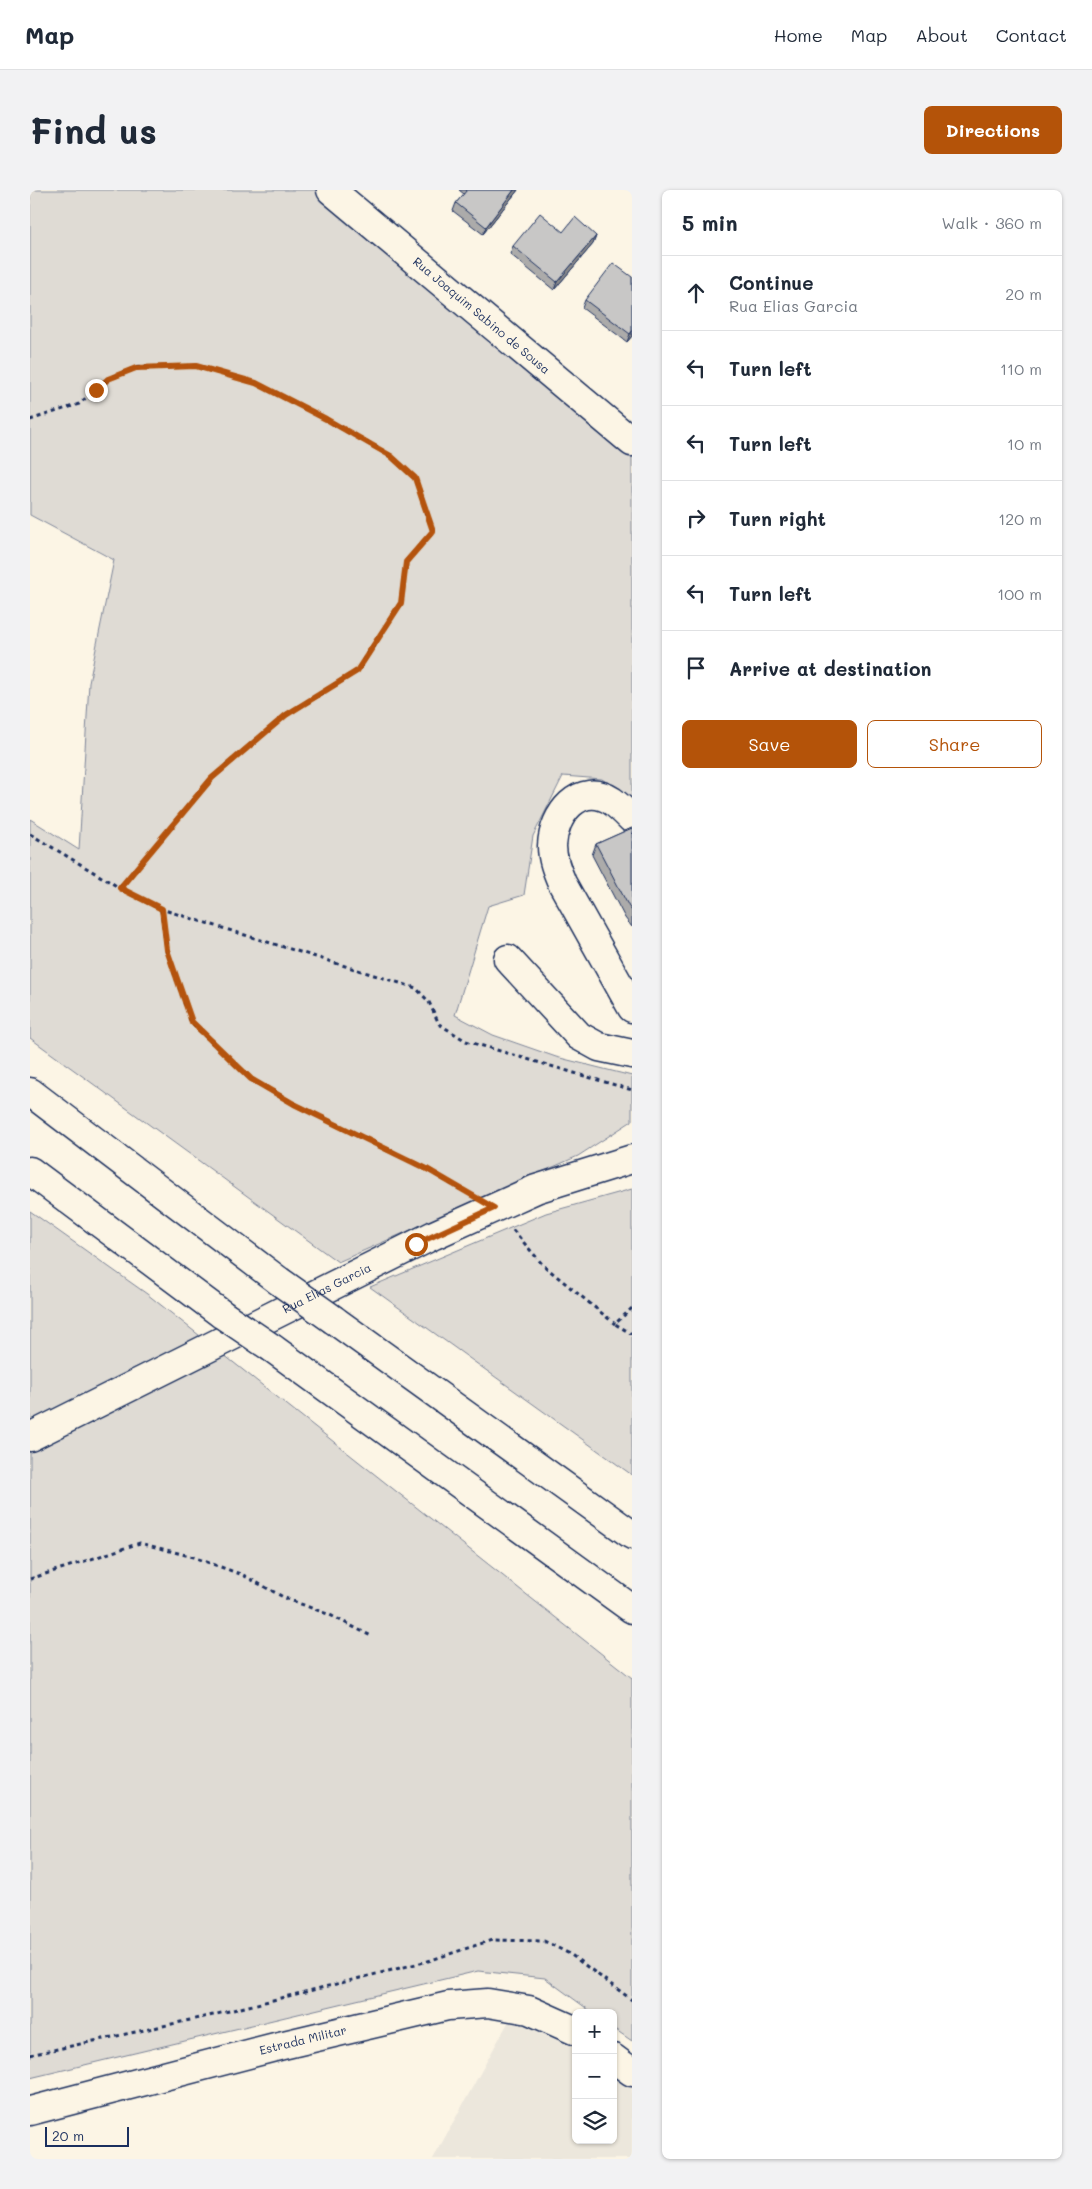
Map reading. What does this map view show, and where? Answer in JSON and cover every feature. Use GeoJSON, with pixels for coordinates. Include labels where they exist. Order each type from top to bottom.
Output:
{"type":"FeatureCollection","features":[{"type":"Feature","properties":{"kind":"main road","name":"Rua Joaquim Sabino de Sousa"},"geometry":{"type":"LineString","coordinates":[[331,190],[632,442]]}},
{"type":"Feature","properties":{"kind":"main road"},"geometry":{"type":"LineString","coordinates":[[632,819],[612,801],[592,794],[580,796],[563,812],[558,821],[553,834],[552,848],[555,865],[562,883],[632,1008]]}},
{"type":"Feature","properties":{"kind":"main road"},"geometry":{"type":"LineString","coordinates":[[508,959],[579,1036],[599,1047],[632,1054]]}},
{"type":"Feature","properties":{"kind":"main road"},"geometry":{"type":"LineString","coordinates":[[30,1092],[279,1281],[632,1535]]}},
{"type":"Feature","properties":{"kind":"main road","name":"Rua Elias Garcia"},"geometry":{"type":"LineString","coordinates":[[30,1437],[434,1235],[536,1189],[632,1158]]}},
{"type":"Feature","properties":{"kind":"main road"},"geometry":{"type":"LineString","coordinates":[[30,1171],[223,1315],[272,1348],[632,1610]]}},
{"type":"Feature","properties":{"kind":"main road","name":"Estrada Militar"},"geometry":{"type":"LineString","coordinates":[[30,2111],[279,2046],[448,2006],[488,2003],[529,2010],[572,2029]]}},
{"type":"Feature","properties":{"kind":"main road"},"geometry":{"type":"LineString","coordinates":[[617,2061],[632,2072]]}},
{"type":"Feature","properties":{"kind":"path"},"geometry":{"type":"LineString","coordinates":[[30,420],[79,404],[108,379],[136,368],[196,366],[256,383],[326,419],[391,456],[415,478],[433,531],[406,562],[401,603],[357,671],[286,715],[212,778],[120,888]]}},
{"type":"Feature","properties":{"kind":"path"},"geometry":{"type":"LineString","coordinates":[[30,834],[120,888],[162,909],[416,988],[429,1002],[440,1024],[466,1041],[632,1090]]}},
{"type":"Feature","properties":{"kind":"path"},"geometry":{"type":"LineString","coordinates":[[162,909],[167,950],[192,1022],[251,1079],[294,1104],[427,1169],[494,1208],[543,1265],[615,1324],[632,1334]]}},
{"type":"Feature","properties":{"kind":"path"},"geometry":{"type":"LineString","coordinates":[[615,1324],[632,1308]]}},
{"type":"Feature","properties":{"kind":"path"},"geometry":{"type":"LineString","coordinates":[[30,1579],[140,1543],[193,1557],[243,1575],[286,1598],[330,1615],[373,1637]]}},
{"type":"Feature","properties":{"kind":"path"},"geometry":{"type":"LineString","coordinates":[[30,2055],[213,2015],[428,1961],[492,1940],[544,1941],[570,1954],[632,2000]]}},
{"type":"Feature","properties":{"kind":"shaded area"},"geometry":{"type":"Polygon","coordinates":[[[30,190],[331,190],[632,442],[632,801],[602,779],[563,776],[533,836],[524,895],[488,906],[455,1015],[493,1035],[556,1057],[632,1076],[632,1121],[578,1156],[338,1262],[30,1038],[30,819],[79,850],[89,683],[114,560],[30,515],[30,190]]]}},
{"type":"Feature","properties":{"kind":"shaded area"},"geometry":{"type":"Polygon","coordinates":[[[632,1189],[632,1475],[370,1287],[546,1213],[632,1189]]]}},
{"type":"Feature","properties":{"kind":"shaded area"},"geometry":{"type":"Polygon","coordinates":[[[30,1211],[147,1294],[632,1678],[632,2041],[617,2031],[617,2009],[588,2009],[545,1978],[478,1971],[30,2078],[30,1211]]]}},
{"type":"Feature","properties":{"kind":"shaded area"},"geometry":{"type":"Polygon","coordinates":[[[516,2008],[572,2046],[572,2144],[617,2144],[617,2078],[632,2088],[632,2159],[433,2159],[516,2008]]]}},
{"type":"Feature","properties":{"kind":"building"},"geometry":{"type":"Polygon","coordinates":[[[467,190],[514,190],[486,227],[456,203],[467,190]]]}},
{"type":"Feature","properties":{"kind":"building"},"geometry":{"type":"Polygon","coordinates":[[[540,213],[563,232],[575,217],[596,236],[557,282],[513,246],[540,213]]]}},
{"type":"Feature","properties":{"kind":"building"},"geometry":{"type":"Polygon","coordinates":[[[613,263],[632,277],[632,331],[630,334],[585,300],[613,263]]]}},
{"type":"Feature","properties":{"kind":"building"},"geometry":{"type":"Polygon","coordinates":[[[632,828],[632,911],[596,844],[632,828]]]}},
{"type":"Feature","properties":{"kind":"route"},"geometry":{"type":"LineString","coordinates":[[96,390],[108,379],[136,368],[196,366],[256,383],[326,419],[391,456],[415,478],[433,531],[406,562],[401,603],[357,671],[286,715],[212,778],[120,888],[162,909],[167,950],[192,1022],[251,1079],[294,1104],[427,1169],[494,1208],[416,1244]]}}]}
